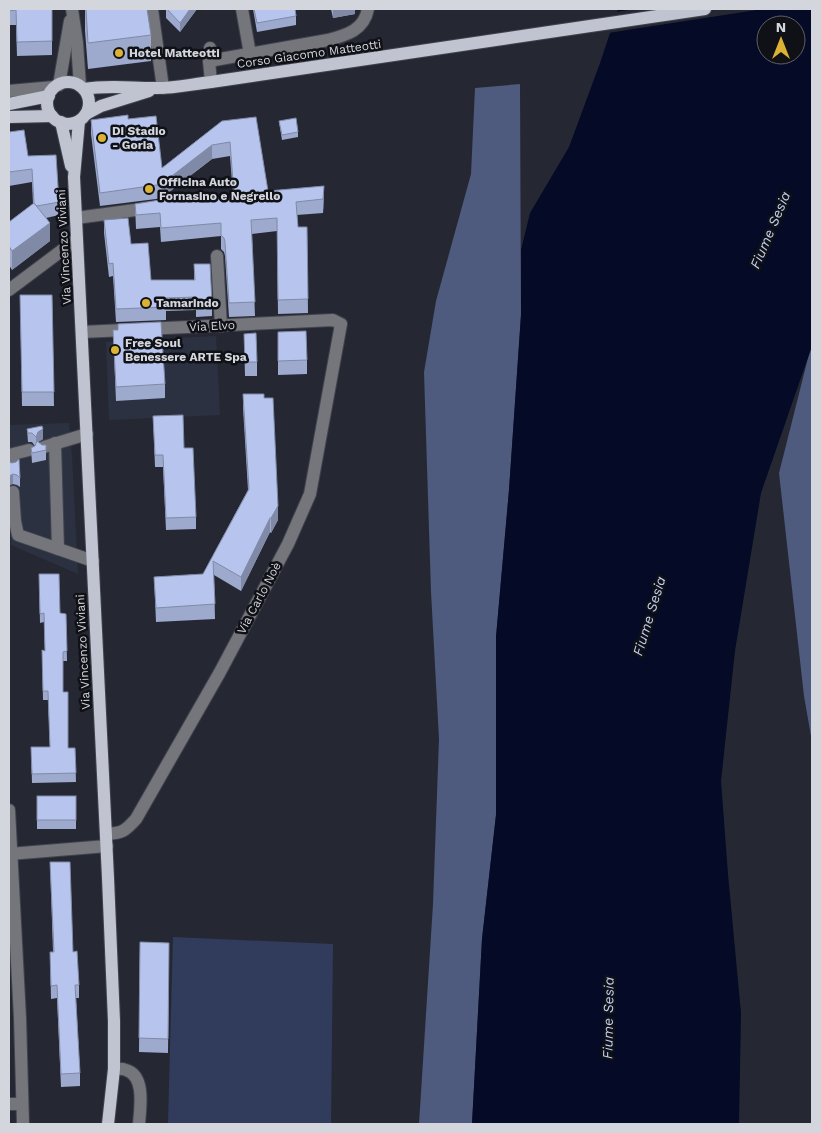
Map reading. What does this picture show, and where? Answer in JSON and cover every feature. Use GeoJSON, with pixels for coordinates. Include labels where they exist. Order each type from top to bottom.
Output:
{"type":"FeatureCollection","features":[{"type":"Feature","properties":{"kind":"main road","name":"Corso Giacomo Matteotti"},"geometry":{"type":"LineString","coordinates":[[82,87],[123,86],[159,88],[211,82],[705,9]]}},
{"type":"Feature","properties":{"kind":"main road"},"geometry":{"type":"LineString","coordinates":[[9,104],[54,89],[64,82],[71,82],[82,87],[89,102],[89,106],[82,118],[70,124],[57,119],[9,117]]}},
{"type":"Feature","properties":{"kind":"main road","name":"Corso Giacomo Matteotti"},"geometry":{"type":"LineString","coordinates":[[82,118],[101,106],[159,88]]}},
{"type":"Feature","properties":{"kind":"main road"},"geometry":{"type":"LineString","coordinates":[[54,89],[48,107],[57,119]]}},
{"type":"Feature","properties":{"kind":"main road","name":"Via Vincenzo Viviani"},"geometry":{"type":"LineString","coordinates":[[82,118],[74,177],[114,1021],[114,1069],[108,1124]]}},
{"type":"Feature","properties":{"kind":"main road","name":"Via Vincenzo Viviani"},"geometry":{"type":"LineString","coordinates":[[57,119],[74,177]]}},
{"type":"Feature","properties":{"kind":"street"},"geometry":{"type":"LineString","coordinates":[[72,9],[82,87]]}},
{"type":"Feature","properties":{"kind":"street"},"geometry":{"type":"LineString","coordinates":[[9,91],[54,89],[72,9]]}},
{"type":"Feature","properties":{"kind":"street"},"geometry":{"type":"LineString","coordinates":[[152,9],[159,88]]}},
{"type":"Feature","properties":{"kind":"street"},"geometry":{"type":"LineString","coordinates":[[242,9],[250,54]]}},
{"type":"Feature","properties":{"kind":"street"},"geometry":{"type":"LineString","coordinates":[[209,61],[347,35],[364,22],[368,9]]}},
{"type":"Feature","properties":{"kind":"street"},"geometry":{"type":"LineString","coordinates":[[210,48],[211,82]]}},
{"type":"Feature","properties":{"kind":"street"},"geometry":{"type":"LineString","coordinates":[[76,218],[163,206]]}},
{"type":"Feature","properties":{"kind":"street"},"geometry":{"type":"LineString","coordinates":[[9,290],[77,239]]}},
{"type":"Feature","properties":{"kind":"street"},"geometry":{"type":"LineString","coordinates":[[218,256],[221,326]]}},
{"type":"Feature","properties":{"kind":"street","name":"Via Elvo"},"geometry":{"type":"LineString","coordinates":[[82,332],[333,320],[341,324]]}},
{"type":"Feature","properties":{"kind":"street","name":"Via Carlo Noè"},"geometry":{"type":"LineString","coordinates":[[10,854],[106,840],[127,829],[136,819],[220,672],[288,544],[310,494],[341,324]]}},
{"type":"Feature","properties":{"kind":"street"},"geometry":{"type":"LineString","coordinates":[[58,549],[50,445],[87,434]]}},
{"type":"Feature","properties":{"kind":"street"},"geometry":{"type":"LineString","coordinates":[[12,464],[13,454],[29,450]]}},
{"type":"Feature","properties":{"kind":"street"},"geometry":{"type":"LineString","coordinates":[[13,492],[15,522],[13,534],[93,561]]}},
{"type":"Feature","properties":{"kind":"street"},"geometry":{"type":"LineString","coordinates":[[9,810],[14,1018],[23,1124]]}},
{"type":"Feature","properties":{"kind":"street"},"geometry":{"type":"LineString","coordinates":[[114,1069],[126,1070],[134,1075],[140,1088],[139,1124]]}},
{"type":"Feature","properties":{"kind":"street"},"geometry":{"type":"LineString","coordinates":[[9,1104],[22,1104]]}},
{"type":"Feature","properties":{"kind":"shaded area"},"geometry":{"type":"Polygon","coordinates":[[[520,84],[521,315],[509,490],[496,637],[496,815],[482,939],[472,1124],[419,1124],[433,904],[439,739],[431,592],[424,372],[436,301],[471,174],[475,88],[520,84]]]}},
{"type":"Feature","properties":{"kind":"shaded area"},"geometry":{"type":"Polygon","coordinates":[[[216,336],[220,415],[109,420],[106,342],[216,336]]]}},
{"type":"Feature","properties":{"kind":"shaded area"},"geometry":{"type":"Polygon","coordinates":[[[812,346],[812,742],[804,696],[779,473],[812,346]]]}},
{"type":"Feature","properties":{"kind":"shaded area"},"geometry":{"type":"Polygon","coordinates":[[[69,423],[78,574],[11,545],[9,515],[9,425],[69,423]]]}},
{"type":"Feature","properties":{"kind":"shaded area"},"geometry":{"type":"Polygon","coordinates":[[[173,937],[333,944],[331,1124],[168,1124],[173,937]]]}},
{"type":"Feature","properties":{"kind":"water","name":"Fiume Sesia"},"geometry":{"type":"Polygon","coordinates":[[[618,9],[812,9],[812,346],[761,493],[735,651],[721,781],[741,1013],[739,1124],[472,1124],[482,939],[496,815],[496,637],[509,490],[521,315],[521,250],[530,213],[569,147],[618,9]]]}},
{"type":"Feature","properties":{"kind":"pier"},"geometry":{"type":"Polygon","coordinates":[[[634,9],[763,9],[608,33],[615,12],[634,9]]]}},
{"type":"Feature","properties":{"kind":"building"},"geometry":{"type":"Polygon","coordinates":[[[9,9],[52,9],[52,41],[17,42],[16,10],[9,11],[9,9]]]}},
{"type":"Feature","properties":{"kind":"building"},"geometry":{"type":"Polygon","coordinates":[[[86,9],[147,9],[151,35],[88,43],[86,9]]]}},
{"type":"Feature","properties":{"kind":"building"},"geometry":{"type":"Polygon","coordinates":[[[167,9],[190,9],[180,23],[167,9]]]}},
{"type":"Feature","properties":{"kind":"building"},"geometry":{"type":"Polygon","coordinates":[[[254,9],[295,9],[296,16],[257,23],[254,9]]]}},
{"type":"Feature","properties":{"kind":"building"},"geometry":{"type":"Polygon","coordinates":[[[128,115],[128,119],[156,116],[162,168],[222,121],[256,117],[268,191],[324,186],[323,199],[296,202],[298,227],[307,227],[308,299],[278,300],[277,218],[251,220],[255,302],[229,303],[225,242],[221,235],[221,223],[161,228],[160,213],[136,215],[135,204],[166,199],[166,201],[234,195],[230,142],[212,145],[164,182],[164,184],[100,193],[91,120],[128,115]]]}},
{"type":"Feature","properties":{"kind":"building"},"geometry":{"type":"Polygon","coordinates":[[[296,118],[298,132],[282,135],[279,121],[296,118]]]}},
{"type":"Feature","properties":{"kind":"building"},"geometry":{"type":"Polygon","coordinates":[[[24,130],[28,156],[56,155],[59,202],[37,206],[34,203],[32,169],[9,172],[9,132],[24,130]]]}},
{"type":"Feature","properties":{"kind":"building"},"geometry":{"type":"Polygon","coordinates":[[[34,203],[50,223],[12,251],[9,246],[9,222],[34,203]]]}},
{"type":"Feature","properties":{"kind":"building"},"geometry":{"type":"Polygon","coordinates":[[[128,218],[131,244],[148,243],[151,280],[195,280],[194,264],[210,264],[212,303],[196,304],[196,297],[165,298],[166,307],[116,309],[113,263],[109,264],[104,220],[128,218]]]}},
{"type":"Feature","properties":{"kind":"building"},"geometry":{"type":"Polygon","coordinates":[[[20,295],[52,295],[54,392],[22,392],[20,295]]]}},
{"type":"Feature","properties":{"kind":"building"},"geometry":{"type":"Polygon","coordinates":[[[161,322],[165,384],[116,387],[113,330],[118,330],[118,324],[161,322]]]}},
{"type":"Feature","properties":{"kind":"building"},"geometry":{"type":"Polygon","coordinates":[[[306,331],[307,360],[278,361],[278,332],[306,331]]]}},
{"type":"Feature","properties":{"kind":"building"},"geometry":{"type":"Polygon","coordinates":[[[256,333],[257,362],[245,362],[244,334],[256,333]]]}},
{"type":"Feature","properties":{"kind":"building"},"geometry":{"type":"Polygon","coordinates":[[[243,394],[264,394],[264,398],[273,398],[278,506],[270,518],[241,577],[213,561],[215,604],[156,608],[154,577],[203,574],[249,489],[243,394]]]}},
{"type":"Feature","properties":{"kind":"building"},"geometry":{"type":"Polygon","coordinates":[[[183,415],[184,448],[193,448],[196,517],[166,518],[163,455],[155,455],[153,416],[183,415]]]}},
{"type":"Feature","properties":{"kind":"building"},"geometry":{"type":"Polygon","coordinates":[[[42,426],[43,429],[38,432],[36,437],[32,433],[28,433],[27,429],[42,426]]]}},
{"type":"Feature","properties":{"kind":"building"},"geometry":{"type":"Polygon","coordinates":[[[37,441],[42,445],[46,445],[46,450],[32,453],[31,448],[35,446],[37,441]]]}},
{"type":"Feature","properties":{"kind":"building"},"geometry":{"type":"Polygon","coordinates":[[[19,459],[20,478],[13,474],[9,476],[9,462],[16,462],[19,459]]]}},
{"type":"Feature","properties":{"kind":"building"},"geometry":{"type":"Polygon","coordinates":[[[39,574],[59,574],[60,613],[66,614],[67,651],[63,652],[63,692],[68,692],[68,748],[75,748],[76,773],[32,774],[31,747],[50,747],[48,691],[43,691],[42,650],[45,651],[44,613],[40,614],[39,574]]]}},
{"type":"Feature","properties":{"kind":"building"},"geometry":{"type":"Polygon","coordinates":[[[37,796],[76,796],[76,820],[37,820],[37,796]]]}},
{"type":"Feature","properties":{"kind":"building"},"geometry":{"type":"Polygon","coordinates":[[[50,862],[70,862],[73,952],[77,951],[79,985],[75,985],[80,1073],[61,1074],[57,985],[51,986],[50,952],[54,952],[50,862]]]}},
{"type":"Feature","properties":{"kind":"building"},"geometry":{"type":"Polygon","coordinates":[[[140,942],[169,943],[168,1039],[139,1038],[140,942]]]}},
{"type":"Feature","properties":{"kind":"place","name":"Hotel Matteotti"},"geometry":{"type":"Point","coordinates":[119,53]}},
{"type":"Feature","properties":{"kind":"place","name":"Di Stadio - Goria"},"geometry":{"type":"Point","coordinates":[102,138]}},
{"type":"Feature","properties":{"kind":"place","name":"Officina Auto Fornasino e Negrello"},"geometry":{"type":"Point","coordinates":[149,189]}},
{"type":"Feature","properties":{"kind":"place","name":"Tamarindo"},"geometry":{"type":"Point","coordinates":[146,303]}},
{"type":"Feature","properties":{"kind":"place","name":"Free Soul Benessere ARTE Spa"},"geometry":{"type":"Point","coordinates":[115,350]}}]}
